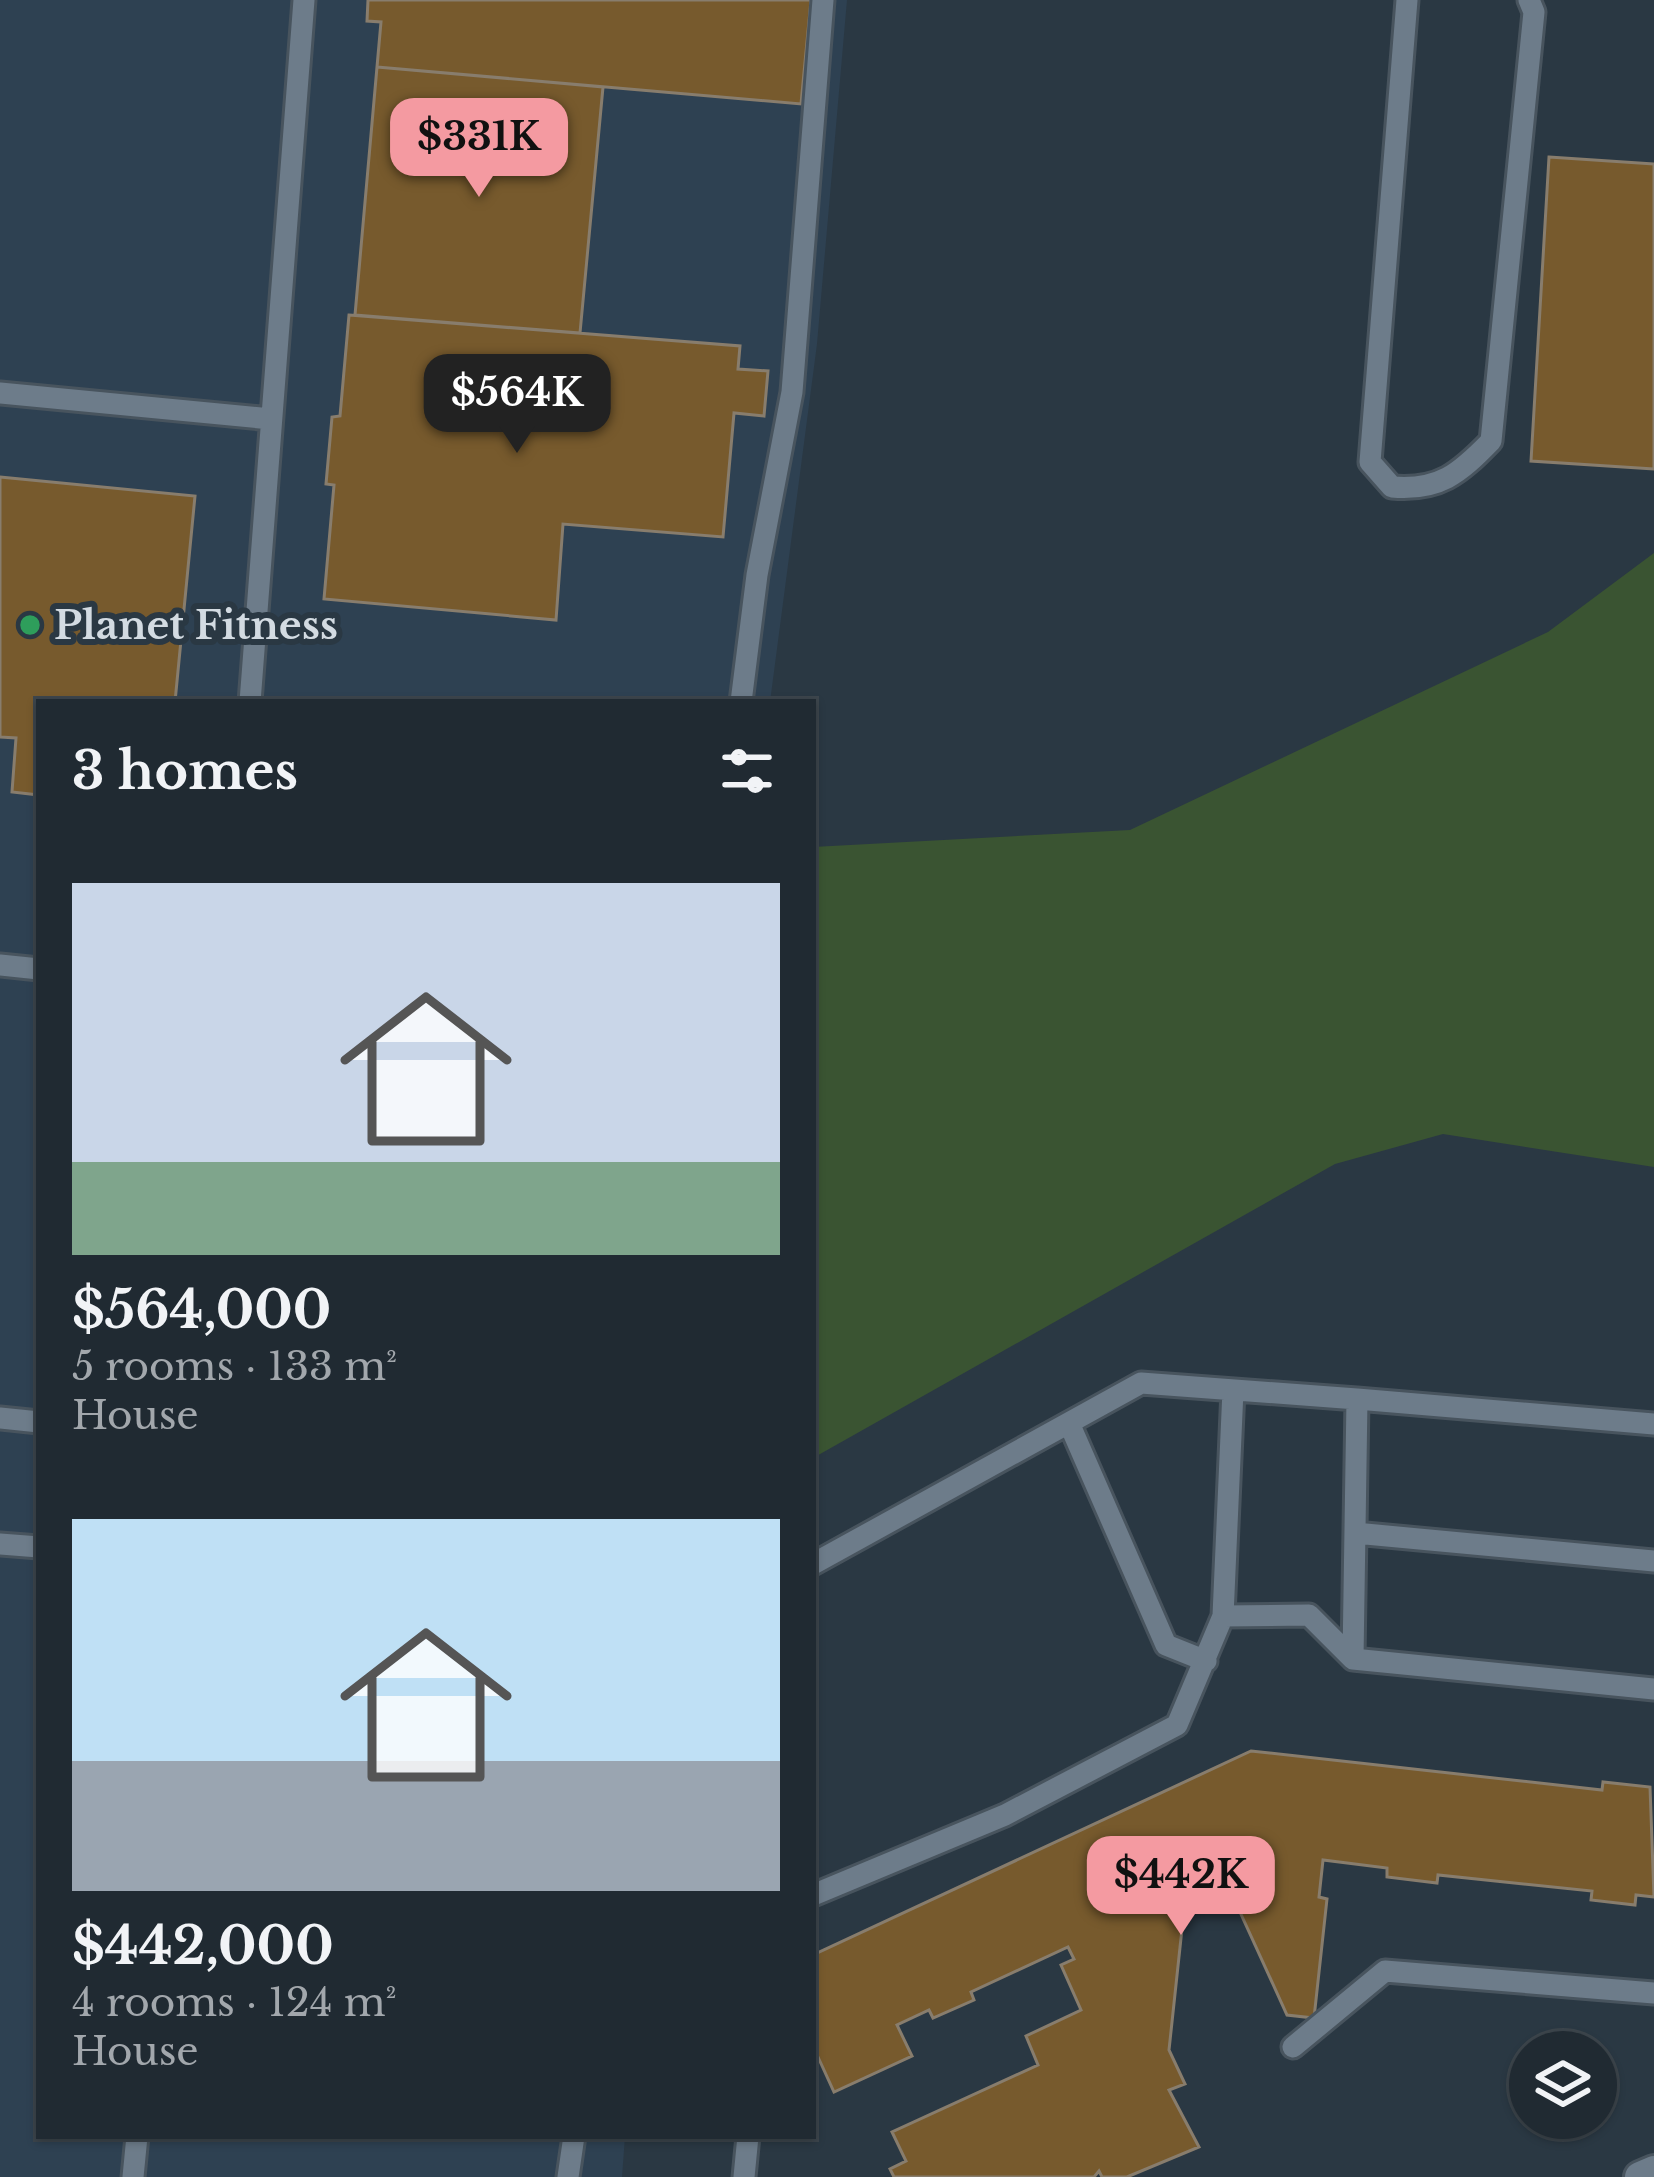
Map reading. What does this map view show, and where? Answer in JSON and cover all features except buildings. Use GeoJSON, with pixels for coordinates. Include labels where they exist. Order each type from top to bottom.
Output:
{"type":"FeatureCollection","features":[{"type":"Feature","properties":{"kind":"street"},"geometry":{"type":"LineString","coordinates":[[1640,2177],[1654,2171]]}},
{"type":"Feature","properties":{"kind":"lane"},"geometry":{"type":"LineString","coordinates":[[250,699],[304,0]]}},
{"type":"Feature","properties":{"kind":"lane"},"geometry":{"type":"LineString","coordinates":[[741,699],[757,575],[792,392],[823,0]]}},
{"type":"Feature","properties":{"kind":"lane"},"geometry":{"type":"LineString","coordinates":[[1407,0],[1370,462],[1392,488],[1425,490],[1458,476],[1491,442],[1534,12],[1529,0]]}},
{"type":"Feature","properties":{"kind":"lane"},"geometry":{"type":"LineString","coordinates":[[0,393],[271,419]]}},
{"type":"Feature","properties":{"kind":"lane"},"geometry":{"type":"LineString","coordinates":[[0,965],[36,969]]}},
{"type":"Feature","properties":{"kind":"lane"},"geometry":{"type":"LineString","coordinates":[[816,1562],[1141,1384],[1654,1424]]}},
{"type":"Feature","properties":{"kind":"lane"},"geometry":{"type":"LineString","coordinates":[[816,1894],[1005,1815],[1177,1725],[1223,1616],[1233,1390]]}},
{"type":"Feature","properties":{"kind":"lane"},"geometry":{"type":"LineString","coordinates":[[1353,1659],[1357,1399]]}},
{"type":"Feature","properties":{"kind":"lane"},"geometry":{"type":"LineString","coordinates":[[0,1418],[36,1422]]}},
{"type":"Feature","properties":{"kind":"lane"},"geometry":{"type":"LineString","coordinates":[[1070,1423],[1166,1645],[1206,1661]]}},
{"type":"Feature","properties":{"kind":"lane"},"geometry":{"type":"LineString","coordinates":[[1355,1533],[1654,1561]]}},
{"type":"Feature","properties":{"kind":"lane"},"geometry":{"type":"LineString","coordinates":[[0,1544],[36,1547]]}},
{"type":"Feature","properties":{"kind":"lane"},"geometry":{"type":"LineString","coordinates":[[1223,1616],[1309,1615],[1353,1659],[1654,1689]]}},
{"type":"Feature","properties":{"kind":"lane"},"geometry":{"type":"LineString","coordinates":[[1293,2047],[1385,1971],[1654,1993]]}},
{"type":"Feature","properties":{"kind":"lane"},"geometry":{"type":"LineString","coordinates":[[133,2177],[137,2139]]}},
{"type":"Feature","properties":{"kind":"lane"},"geometry":{"type":"LineString","coordinates":[[568,2177],[574,2139]]}},
{"type":"Feature","properties":{"kind":"lane"},"geometry":{"type":"LineString","coordinates":[[745,2177],[748,2139]]}},
{"type":"Feature","properties":{"kind":"shaded area"},"geometry":{"type":"Polygon","coordinates":[[[0,0],[847,0],[817,344],[770,699],[36,699],[36,2139],[625,2139],[622,2177],[0,2177],[0,0]]]}},
{"type":"Feature","properties":{"kind":"green space"},"geometry":{"type":"Polygon","coordinates":[[[1654,553],[1654,1167],[1443,1134],[1335,1164],[816,1456],[816,847],[1130,830],[1548,632],[1654,553]]]}},
{"type":"Feature","properties":{"kind":"place","name":"Planet Fitness"},"geometry":{"type":"Point","coordinates":[30,625]}}]}
